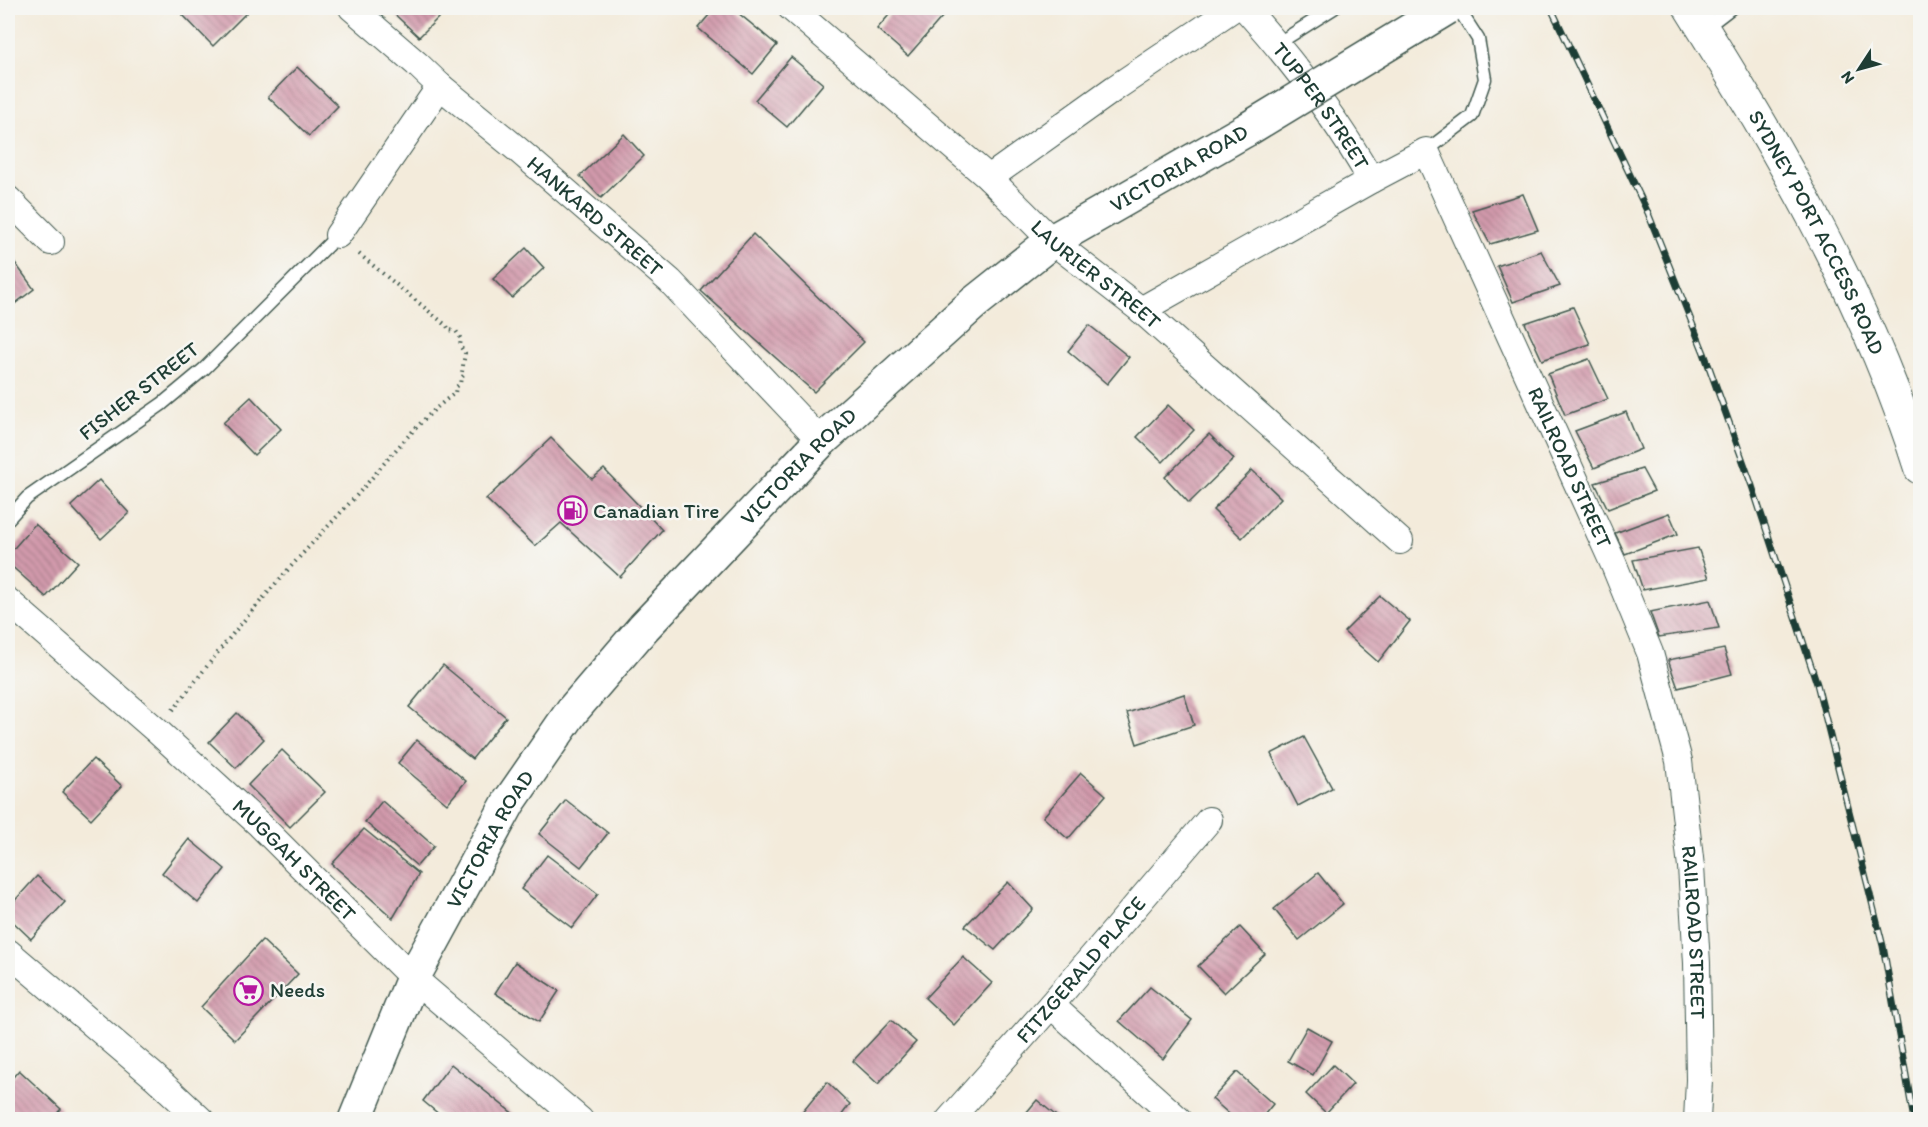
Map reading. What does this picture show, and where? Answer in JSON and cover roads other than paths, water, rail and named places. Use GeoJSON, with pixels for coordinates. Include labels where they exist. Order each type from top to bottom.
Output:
{"type":"FeatureCollection","features":[{"type":"Feature","properties":{"kind":"main road","name":"VICTORIA ROAD"},"geometry":{"type":"LineString","coordinates":[[355,1119],[413,978],[509,802],[572,711],[644,627],[820,441],[974,303],[1052,241],[1246,130],[1447,8]]}},
{"type":"Feature","properties":{"kind":"street","name":"HANKARD STREET"},"geometry":{"type":"LineString","coordinates":[[352,8],[440,86],[670,281],[820,441]]}},
{"type":"Feature","properties":{"kind":"street","name":"LAURIER STREET"},"geometry":{"type":"LineString","coordinates":[[791,8],[989,178],[1052,241],[1142,310],[1400,541]]}},
{"type":"Feature","properties":{"kind":"street"},"geometry":{"type":"LineString","coordinates":[[989,178],[1115,88],[1234,8]]}},
{"type":"Feature","properties":{"kind":"street","name":"TUPPER STREET"},"geometry":{"type":"LineString","coordinates":[[1245,8],[1277,44],[1354,149],[1371,180]]}},
{"type":"Feature","properties":{"kind":"street","name":"SYDNEY PORT ACCESS ROAD"},"geometry":{"type":"LineString","coordinates":[[1697,18],[1791,177],[1862,314],[1909,431],[1920,468]]}},
{"type":"Feature","properties":{"kind":"street"},"geometry":{"type":"LineString","coordinates":[[338,235],[440,86]]}},
{"type":"Feature","properties":{"kind":"street"},"geometry":{"type":"LineString","coordinates":[[1142,310],[1371,180],[1426,152]]}},
{"type":"Feature","properties":{"kind":"street","name":"RAILROAD STREET"},"geometry":{"type":"LineString","coordinates":[[1426,152],[1614,565],[1650,653],[1679,761],[1691,867],[1697,963],[1699,1080],[1697,1119]]}},
{"type":"Feature","properties":{"kind":"street"},"geometry":{"type":"LineString","coordinates":[[8,199],[51,242]]}},
{"type":"Feature","properties":{"kind":"street","name":"MUGGAH STREET"},"geometry":{"type":"LineString","coordinates":[[8,601],[156,730],[260,825],[413,978],[580,1119]]}},
{"type":"Feature","properties":{"kind":"street","name":"FITZGERALD PLACE"},"geometry":{"type":"LineString","coordinates":[[949,1119],[1051,1005],[1209,820]]}},
{"type":"Feature","properties":{"kind":"street"},"geometry":{"type":"LineString","coordinates":[[8,952],[201,1119]]}},
{"type":"Feature","properties":{"kind":"street"},"geometry":{"type":"LineString","coordinates":[[1051,1005],[1179,1119]]}},
{"type":"Feature","properties":{"kind":"lane"},"geometry":{"type":"LineString","coordinates":[[1277,44],[1334,8]]}},
{"type":"Feature","properties":{"kind":"lane"},"geometry":{"type":"LineString","coordinates":[[1426,152],[1472,116],[1485,79],[1478,39],[1458,8]]}},
{"type":"Feature","properties":{"kind":"lane"},"geometry":{"type":"LineString","coordinates":[[1697,18],[1731,8]]}},
{"type":"Feature","properties":{"kind":"lane","name":"FISHER STREET"},"geometry":{"type":"LineString","coordinates":[[8,519],[27,498],[162,404],[204,369],[338,235]]}},
{"type":"Feature","properties":{"kind":"railway"},"geometry":{"type":"LineString","coordinates":[[1551,8],[1648,213],[1704,353],[1752,486],[1817,684],[1883,946],[1914,1120]]}},
{"type":"Feature","properties":{"kind":"place","name":"Canadian Tire"},"geometry":{"type":"Point","coordinates":[572,511]}},
{"type":"Feature","properties":{"kind":"place","name":"Needs"},"geometry":{"type":"Point","coordinates":[249,990]}}]}
